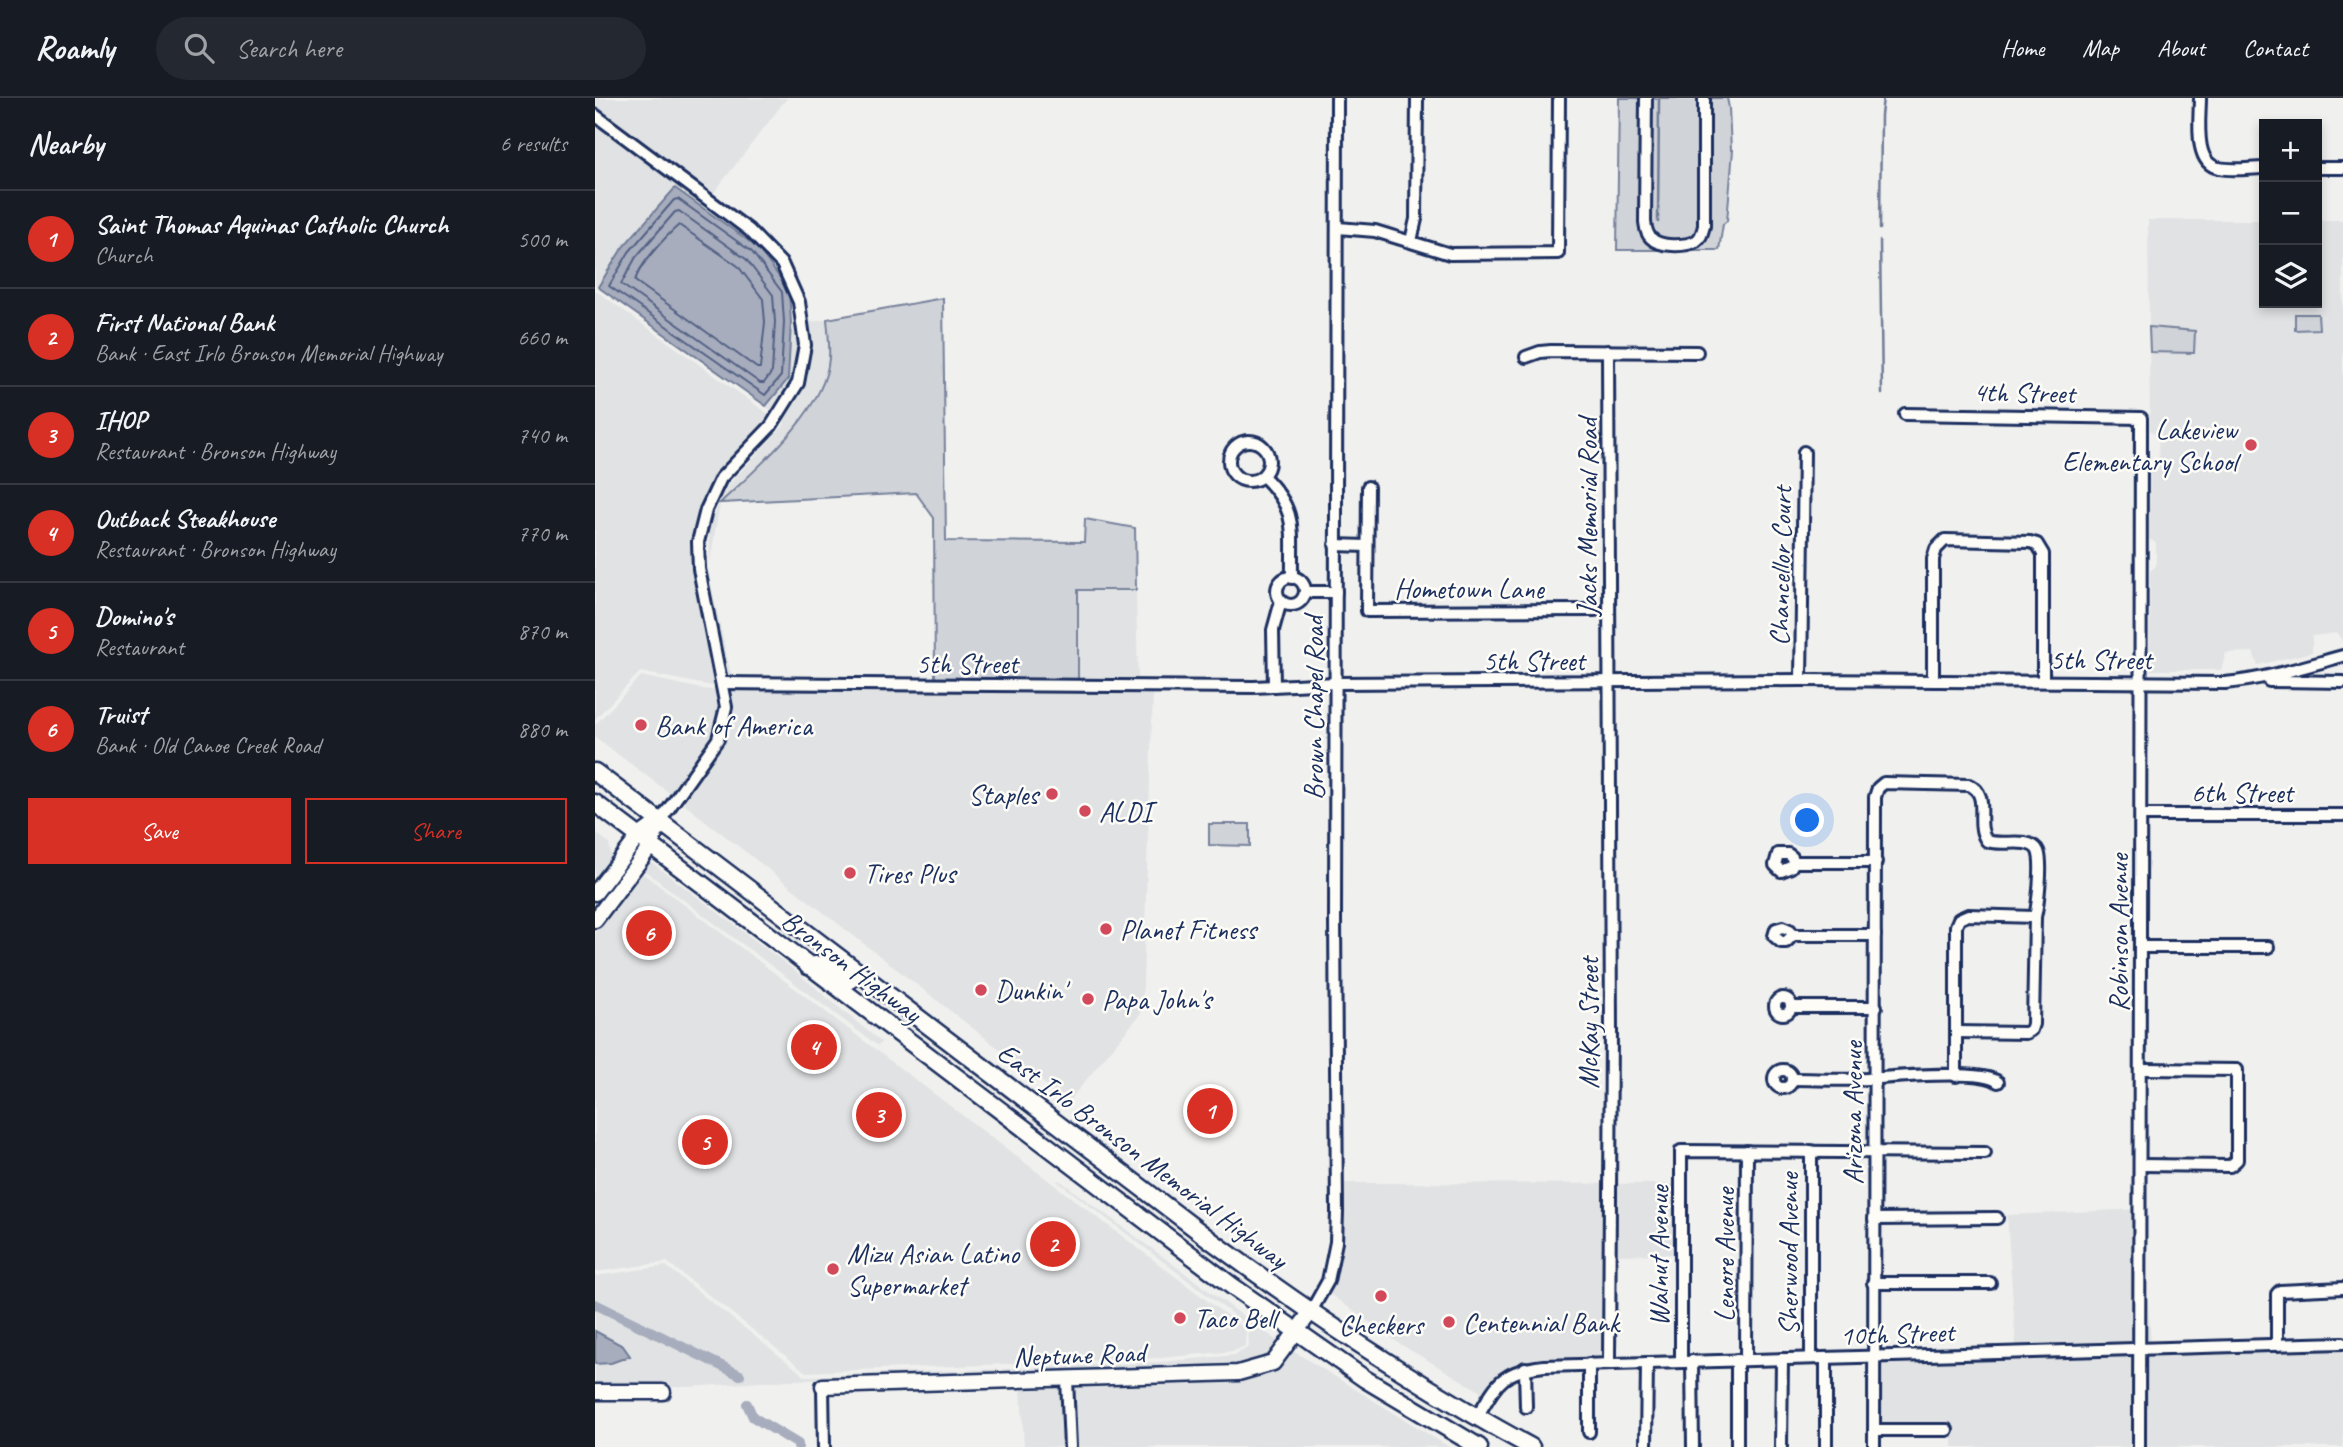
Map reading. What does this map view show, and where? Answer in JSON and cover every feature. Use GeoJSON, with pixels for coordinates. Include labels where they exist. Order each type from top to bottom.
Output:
{"type":"FeatureCollection","features":[{"type":"Feature","properties":{"kind":"highway","name":"Bronson Highway"},"geometry":{"type":"LineString","coordinates":[[595,772],[944,1037]]}},
{"type":"Feature","properties":{"kind":"highway","name":"Bronson Highway"},"geometry":{"type":"LineString","coordinates":[[595,803],[1078,1170]]}},
{"type":"Feature","properties":{"kind":"highway"},"geometry":{"type":"LineString","coordinates":[[808,966],[824,964],[853,982],[885,993]]}},
{"type":"Feature","properties":{"kind":"highway","name":"East Irlo Bronson Memorial Highway"},"geometry":{"type":"LineString","coordinates":[[944,1037],[1310,1313],[1477,1418],[1531,1447]]}},
{"type":"Feature","properties":{"kind":"highway"},"geometry":{"type":"LineString","coordinates":[[935,1062],[966,1073],[987,1070]]}},
{"type":"Feature","properties":{"kind":"highway"},"geometry":{"type":"LineString","coordinates":[[971,1089],[982,1085],[996,1087],[1039,1119],[1056,1122]]}},
{"type":"Feature","properties":{"kind":"highway","name":"East Irlo Bronson Memorial Highway"},"geometry":{"type":"LineString","coordinates":[[1078,1170],[1297,1333],[1385,1392],[1479,1447]]}},
{"type":"Feature","properties":{"kind":"main road"},"geometry":{"type":"LineString","coordinates":[[595,920],[660,821]]}},
{"type":"Feature","properties":{"kind":"main road"},"geometry":{"type":"LineString","coordinates":[[595,893],[645,841]]}},
{"type":"Feature","properties":{"kind":"main road","name":"Neptune Road"},"geometry":{"type":"LineString","coordinates":[[823,1386],[1238,1373],[1273,1363],[1310,1313]]}},
{"type":"Feature","properties":{"kind":"main road"},"geometry":{"type":"LineString","coordinates":[[595,1392],[663,1392]]}},
{"type":"Feature","properties":{"kind":"street","name":"Brown Chapel Road"},"geometry":{"type":"LineString","coordinates":[[1310,1313],[1328,1282],[1336,1242],[1337,98]]}},
{"type":"Feature","properties":{"kind":"street"},"geometry":{"type":"LineString","coordinates":[[1411,241],[1416,219],[1417,98]]}},
{"type":"Feature","properties":{"kind":"street"},"geometry":{"type":"LineString","coordinates":[[1338,228],[1375,231],[1450,254],[1557,253],[1559,98]]}},
{"type":"Feature","properties":{"kind":"street"},"geometry":{"type":"LineString","coordinates":[[1646,98],[1645,222],[1648,235],[1662,244],[1688,244],[1701,236],[1704,226],[1704,98]]}},
{"type":"Feature","properties":{"kind":"street"},"geometry":{"type":"LineString","coordinates":[[2200,98],[2200,146],[2205,161],[2216,168],[2259,168]]}},
{"type":"Feature","properties":{"kind":"street"},"geometry":{"type":"LineString","coordinates":[[595,115],[749,230],[782,264],[799,302],[805,345],[798,383],[771,426],[721,478],[706,510],[698,542],[699,569],[726,707],[718,739],[660,821]]}},
{"type":"Feature","properties":{"kind":"street"},"geometry":{"type":"LineString","coordinates":[[2322,168],[2343,168]]}},
{"type":"Feature","properties":{"kind":"street","name":"Jacks Memorial Road"},"geometry":{"type":"LineString","coordinates":[[1608,351],[1611,682]]}},
{"type":"Feature","properties":{"kind":"street"},"geometry":{"type":"LineString","coordinates":[[1526,357],[1540,352],[1696,352]]}},
{"type":"Feature","properties":{"kind":"street","name":"4th Street"},"geometry":{"type":"LineString","coordinates":[[1905,414],[2141,418]]}},
{"type":"Feature","properties":{"kind":"street","name":"Robinson Avenue"},"geometry":{"type":"LineString","coordinates":[[2139,1447],[2141,418]]}},
{"type":"Feature","properties":{"kind":"street","name":"Chancellor Court"},"geometry":{"type":"LineString","coordinates":[[1801,680],[1804,452]]}},
{"type":"Feature","properties":{"kind":"street"},"geometry":{"type":"LineString","coordinates":[[1263,476],[1279,491],[1289,509],[1292,578]]}},
{"type":"Feature","properties":{"kind":"street","name":"Hometown Lane"},"geometry":{"type":"LineString","coordinates":[[1368,487],[1367,611],[1595,610]]}},
{"type":"Feature","properties":{"kind":"street"},"geometry":{"type":"LineString","coordinates":[[1933,681],[1933,559],[1936,549],[1945,540],[2037,544],[2043,554],[2043,681]]}},
{"type":"Feature","properties":{"kind":"street","name":"Hometown Lane"},"geometry":{"type":"LineString","coordinates":[[1335,544],[1367,545]]}},
{"type":"Feature","properties":{"kind":"street"},"geometry":{"type":"LineString","coordinates":[[1292,578],[1302,582],[1305,592],[1297,604],[1290,605],[1281,601],[1277,593],[1283,580],[1292,578]]}},
{"type":"Feature","properties":{"kind":"street"},"geometry":{"type":"LineString","coordinates":[[1305,592],[1336,593]]}},
{"type":"Feature","properties":{"kind":"street"},"geometry":{"type":"LineString","coordinates":[[1274,686],[1273,630],[1281,601]]}},
{"type":"Feature","properties":{"kind":"street","name":"5th Street"},"geometry":{"type":"LineString","coordinates":[[722,682],[1073,687],[1274,686],[1336,682],[2225,682],[2284,674],[2343,656]]}},
{"type":"Feature","properties":{"kind":"street"},"geometry":{"type":"LineString","coordinates":[[2253,680],[2343,682]]}},
{"type":"Feature","properties":{"kind":"street","name":"McKay Street"},"geometry":{"type":"LineString","coordinates":[[1609,1363],[1611,682]]}},
{"type":"Feature","properties":{"kind":"street","name":"Arizona Avenue"},"geometry":{"type":"LineString","coordinates":[[1874,1447],[1875,797],[1878,788],[1884,783],[1963,784],[1975,787],[1981,796],[1982,833],[1987,841],[2026,843],[2035,846],[2039,853],[2039,903],[2035,917]]}},
{"type":"Feature","properties":{"kind":"street","name":"6th Street"},"geometry":{"type":"LineString","coordinates":[[2141,815],[2343,815]]}},
{"type":"Feature","properties":{"kind":"street"},"geometry":{"type":"LineString","coordinates":[[1794,862],[1876,862]]}},
{"type":"Feature","properties":{"kind":"street"},"geometry":{"type":"LineString","coordinates":[[1956,1032],[2026,1033],[2031,1030],[2035,917],[1968,915],[1959,919],[1956,926],[1956,1032],[1956,1076]]}},
{"type":"Feature","properties":{"kind":"street"},"geometry":{"type":"LineString","coordinates":[[1793,935],[1875,934]]}},
{"type":"Feature","properties":{"kind":"street"},"geometry":{"type":"LineString","coordinates":[[2141,947],[2268,947]]}},
{"type":"Feature","properties":{"kind":"street"},"geometry":{"type":"LineString","coordinates":[[1792,1007],[1876,1007]]}},
{"type":"Feature","properties":{"kind":"street"},"geometry":{"type":"LineString","coordinates":[[2140,1165],[2230,1166],[2237,1160],[2237,1070],[2141,1069]]}},
{"type":"Feature","properties":{"kind":"street"},"geometry":{"type":"LineString","coordinates":[[1792,1079],[1956,1076],[1990,1077],[1998,1082]]}},
{"type":"Feature","properties":{"kind":"street","name":"Walnut Avenue"},"geometry":{"type":"LineString","coordinates":[[1693,1447],[1687,1362],[1681,1151],[1747,1151]]}},
{"type":"Feature","properties":{"kind":"street"},"geometry":{"type":"LineString","coordinates":[[1747,1151],[1985,1153]]}},
{"type":"Feature","properties":{"kind":"street","name":"Lenore Avenue"},"geometry":{"type":"LineString","coordinates":[[1737,1447],[1747,1151]]}},
{"type":"Feature","properties":{"kind":"street","name":"Sherwood Avenue"},"geometry":{"type":"LineString","coordinates":[[1811,1151],[1811,1358]]}},
{"type":"Feature","properties":{"kind":"street"},"geometry":{"type":"LineString","coordinates":[[1874,1219],[1997,1218]]}},
{"type":"Feature","properties":{"kind":"street"},"geometry":{"type":"LineString","coordinates":[[1873,1283],[1990,1283]]}},
{"type":"Feature","properties":{"kind":"street"},"geometry":{"type":"LineString","coordinates":[[2277,1345],[2277,1294],[2280,1290],[2343,1288]]}},
{"type":"Feature","properties":{"kind":"street","name":"10th Street"},"geometry":{"type":"LineString","coordinates":[[1477,1418],[1496,1385],[1511,1373],[1525,1368],[1609,1363],[2343,1343]]}},
{"type":"Feature","properties":{"kind":"street"},"geometry":{"type":"LineString","coordinates":[[1826,1357],[1826,1447]]}},
{"type":"Feature","properties":{"kind":"street"},"geometry":{"type":"LineString","coordinates":[[1781,1447],[1782,1359]]}},
{"type":"Feature","properties":{"kind":"street"},"geometry":{"type":"LineString","coordinates":[[1646,1447],[1647,1363]]}},
{"type":"Feature","properties":{"kind":"street"},"geometry":{"type":"LineString","coordinates":[[1589,1364],[1589,1432]]}},
{"type":"Feature","properties":{"kind":"street"},"geometry":{"type":"LineString","coordinates":[[1525,1368],[1526,1407]]}},
{"type":"Feature","properties":{"kind":"street"},"geometry":{"type":"LineString","coordinates":[[1067,1380],[1070,1447]]}},
{"type":"Feature","properties":{"kind":"street"},"geometry":{"type":"LineString","coordinates":[[823,1386],[824,1447]]}},
{"type":"Feature","properties":{"kind":"street"},"geometry":{"type":"LineString","coordinates":[[1874,1430],[1947,1430]]}},
{"type":"Feature","properties":{"kind":"shaded area"},"geometry":{"type":"Polygon","coordinates":[[[595,98],[787,98],[702,208],[675,189],[623,247],[598,287],[595,285],[595,98]]]}},
{"type":"Feature","properties":{"kind":"shaded area"},"geometry":{"type":"Polygon","coordinates":[[[1619,98],[1727,98],[1733,150],[1727,221],[1723,224],[1719,250],[1617,250],[1619,98]]]}},
{"type":"Feature","properties":{"kind":"shaded area","name":"Lakeview Elementary School"},"geometry":{"type":"Polygon","coordinates":[[[2148,220],[2259,220],[2259,308],[2322,308],[2322,220],[2343,220],[2343,642],[2337,633],[2312,636],[2312,652],[2258,665],[2253,652],[2226,653],[2221,670],[2150,670],[2150,571],[2156,566],[2156,543],[2149,539],[2150,472],[2159,466],[2158,437],[2150,430],[2148,220]]]}},
{"type":"Feature","properties":{"kind":"shaded area"},"geometry":{"type":"Polygon","coordinates":[[[595,290],[781,423],[726,481],[705,529],[704,553],[731,675],[712,686],[640,672],[595,719],[595,290]]]}},
{"type":"Feature","properties":{"kind":"shaded area"},"geometry":{"type":"Polygon","coordinates":[[[943,298],[946,541],[1084,542],[1085,519],[1135,528],[1136,590],[1078,590],[1078,681],[935,681],[934,518],[916,493],[720,503],[770,456],[803,418],[816,398],[825,378],[829,358],[827,319],[943,298]]]}},
{"type":"Feature","properties":{"kind":"shaded area"},"geometry":{"type":"Polygon","coordinates":[[[2295,314],[2318,314],[2319,329],[2295,330],[2295,314]]]}},
{"type":"Feature","properties":{"kind":"shaded area"},"geometry":{"type":"Polygon","coordinates":[[[827,319],[829,359],[824,381],[808,411],[780,445],[720,503],[710,561],[709,530],[721,498],[729,484],[785,424],[783,419],[760,402],[766,406],[788,379],[791,326],[827,319]]]}},
{"type":"Feature","properties":{"kind":"shaded area"},"geometry":{"type":"Polygon","coordinates":[[[2149,327],[2195,331],[2194,353],[2150,352],[2149,327]]]}},
{"type":"Feature","properties":{"kind":"shaded area"},"geometry":{"type":"Polygon","coordinates":[[[1078,590],[1136,590],[1138,681],[1154,682],[1078,681],[1078,590]]]}},
{"type":"Feature","properties":{"kind":"shaded area"},"geometry":{"type":"Polygon","coordinates":[[[641,676],[702,689],[718,688],[721,707],[714,737],[672,795],[595,737],[595,725],[641,676]]]}},
{"type":"Feature","properties":{"kind":"shaded area"},"geometry":{"type":"Polygon","coordinates":[[[727,688],[1153,692],[1142,1012],[1068,1102],[680,801],[723,741],[731,711],[727,688]]]}},
{"type":"Feature","properties":{"kind":"shaded area"},"geometry":{"type":"Polygon","coordinates":[[[1209,824],[1250,824],[1250,846],[1209,845],[1209,824]]]}},
{"type":"Feature","properties":{"kind":"shaded area"},"geometry":{"type":"Polygon","coordinates":[[[595,832],[609,843],[612,861],[595,883],[595,832]]]}},
{"type":"Feature","properties":{"kind":"shaded area"},"geometry":{"type":"Polygon","coordinates":[[[647,859],[789,966],[881,1042],[878,1046],[641,868],[647,859]]]}},
{"type":"Feature","properties":{"kind":"shaded area"},"geometry":{"type":"Polygon","coordinates":[[[641,872],[1246,1330],[1245,1346],[1234,1351],[1161,1358],[806,1372],[667,1262],[595,1272],[595,933],[641,872]]]}},
{"type":"Feature","properties":{"kind":"shaded area"},"geometry":{"type":"Polygon","coordinates":[[[1057,1181],[1282,1344],[1271,1358],[1238,1368],[1015,1376],[1001,1369],[1162,1362],[1235,1355],[1249,1347],[1248,1326],[1057,1181]]]}},
{"type":"Feature","properties":{"kind":"shaded area"},"geometry":{"type":"Polygon","coordinates":[[[1342,1183],[1676,1184],[1675,1254],[1611,1255],[1612,1358],[1524,1363],[1508,1369],[1493,1381],[1485,1394],[1400,1344],[1327,1292],[1342,1183]]]}},
{"type":"Feature","properties":{"kind":"shaded area"},"geometry":{"type":"Polygon","coordinates":[[[2141,1209],[2151,1343],[2016,1347],[2007,1215],[2141,1209]]]}},
{"type":"Feature","properties":{"kind":"shaded area"},"geometry":{"type":"Polygon","coordinates":[[[666,1266],[805,1376],[999,1369],[992,1376],[789,1380],[688,1387],[595,1387],[595,1364],[611,1363],[623,1346],[595,1331],[595,1276],[666,1266]]]}},
{"type":"Feature","properties":{"kind":"shaded area"},"geometry":{"type":"Polygon","coordinates":[[[2343,1348],[2343,1447],[1952,1447],[1952,1429],[1875,1428],[1877,1361],[2343,1348]]]}},
{"type":"Feature","properties":{"kind":"shaded area"},"geometry":{"type":"Polygon","coordinates":[[[1290,1349],[1449,1447],[1024,1447],[1021,1386],[1235,1378],[1290,1349]]]}},
{"type":"Feature","properties":{"kind":"water"},"geometry":{"type":"Polygon","coordinates":[[[675,188],[757,247],[789,290],[791,322],[788,379],[766,406],[598,287],[623,247],[675,188]]]}},
{"type":"Feature","properties":{"kind":"water"},"geometry":{"type":"Polygon","coordinates":[[[595,1331],[623,1346],[630,1356],[611,1363],[595,1364],[595,1331]]]}},
{"type":"Feature","properties":{"kind":"waterway"},"geometry":{"type":"LineString","coordinates":[[1658,222],[1659,98]]}},
{"type":"Feature","properties":{"kind":"waterway"},"geometry":{"type":"LineString","coordinates":[[1880,229],[1883,98]]}},
{"type":"Feature","properties":{"kind":"waterway"},"geometry":{"type":"LineString","coordinates":[[1880,241],[1882,394]]}},
{"type":"Feature","properties":{"kind":"waterway"},"geometry":{"type":"LineString","coordinates":[[595,1304],[740,1375]]}},
{"type":"Feature","properties":{"kind":"waterway"},"geometry":{"type":"LineString","coordinates":[[747,1404],[753,1417],[798,1444],[798,1447]]}},
{"type":"Feature","properties":{"kind":"place","name":"Lakeview Elementary School"},"geometry":{"type":"Point","coordinates":[2251,445]}},
{"type":"Feature","properties":{"kind":"place","name":"Bank of America"},"geometry":{"type":"Point","coordinates":[641,725]}},
{"type":"Feature","properties":{"kind":"place","name":"Staples"},"geometry":{"type":"Point","coordinates":[1052,794]}},
{"type":"Feature","properties":{"kind":"place","name":"ALDI"},"geometry":{"type":"Point","coordinates":[1085,811]}},
{"type":"Feature","properties":{"kind":"place","name":"Tires Plus"},"geometry":{"type":"Point","coordinates":[850,873]}},
{"type":"Feature","properties":{"kind":"place","name":"Planet Fitness"},"geometry":{"type":"Point","coordinates":[1106,929]}},
{"type":"Feature","properties":{"kind":"place","name":"Truist"},"geometry":{"type":"Point","coordinates":[649,933]}},
{"type":"Feature","properties":{"kind":"place","name":"Dunkin'"},"geometry":{"type":"Point","coordinates":[981,990]}},
{"type":"Feature","properties":{"kind":"place","name":"Papa John's"},"geometry":{"type":"Point","coordinates":[1088,999]}},
{"type":"Feature","properties":{"kind":"place","name":"Outback Steakhouse"},"geometry":{"type":"Point","coordinates":[814,1047]}},
{"type":"Feature","properties":{"kind":"place","name":"Saint Thomas Aquinas Catholic Church"},"geometry":{"type":"Point","coordinates":[1210,1111]}},
{"type":"Feature","properties":{"kind":"place","name":"IHOP"},"geometry":{"type":"Point","coordinates":[879,1115]}},
{"type":"Feature","properties":{"kind":"place","name":"Domino's"},"geometry":{"type":"Point","coordinates":[705,1142]}},
{"type":"Feature","properties":{"kind":"place","name":"First National Bank"},"geometry":{"type":"Point","coordinates":[1053,1244]}},
{"type":"Feature","properties":{"kind":"place","name":"Mizu Asian Latino Supermarket"},"geometry":{"type":"Point","coordinates":[833,1269]}},
{"type":"Feature","properties":{"kind":"place","name":"Checkers"},"geometry":{"type":"Point","coordinates":[1381,1296]}},
{"type":"Feature","properties":{"kind":"place","name":"Taco Bell"},"geometry":{"type":"Point","coordinates":[1180,1318]}},
{"type":"Feature","properties":{"kind":"place","name":"Centennial Bank"},"geometry":{"type":"Point","coordinates":[1449,1322]}}]}
